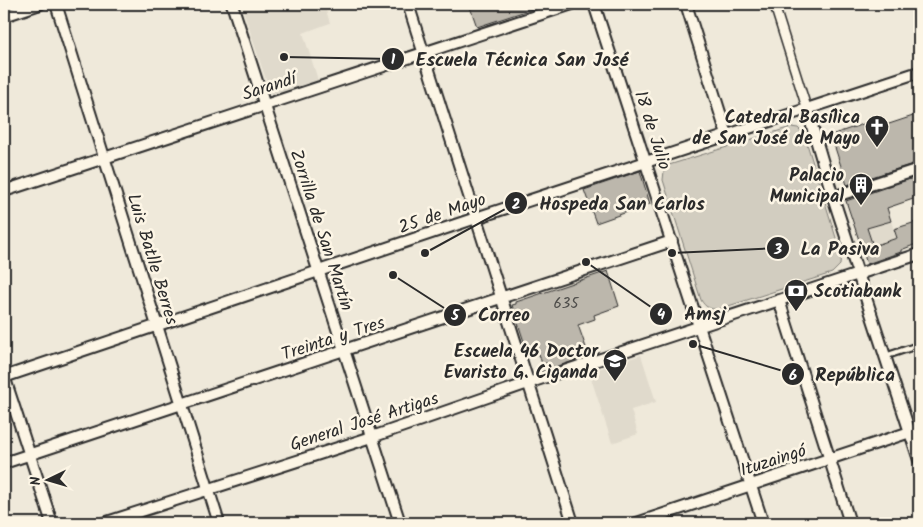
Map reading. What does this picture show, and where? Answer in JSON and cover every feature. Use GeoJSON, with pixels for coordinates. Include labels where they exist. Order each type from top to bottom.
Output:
{"type":"FeatureCollection","features":[{"type":"Feature","properties":{"kind":"street"},"geometry":{"type":"LineString","coordinates":[[4,16],[40,4]]}},
{"type":"Feature","properties":{"kind":"street","name":"Luis Batlle Berres"},"geometry":{"type":"LineString","coordinates":[[56,4],[219,523]]}},
{"type":"Feature","properties":{"kind":"street","name":"Zorrilla de San Martín"},"geometry":{"type":"LineString","coordinates":[[232,4],[400,523]]}},
{"type":"Feature","properties":{"kind":"street"},"geometry":{"type":"LineString","coordinates":[[408,4],[573,523]]}},
{"type":"Feature","properties":{"kind":"street","name":"Sarandí"},"geometry":{"type":"LineString","coordinates":[[4,191],[572,4]]}},
{"type":"Feature","properties":{"kind":"street","name":"18 de Julio"},"geometry":{"type":"LineString","coordinates":[[594,4],[763,523]]}},
{"type":"Feature","properties":{"kind":"street"},"geometry":{"type":"LineString","coordinates":[[686,4],[727,135]]}},
{"type":"Feature","properties":{"kind":"street"},"geometry":{"type":"LineString","coordinates":[[774,4],[833,197],[885,356],[915,430],[919,460]]}},
{"type":"Feature","properties":{"kind":"street","name":"25 de Mayo"},"geometry":{"type":"LineString","coordinates":[[4,377],[476,218],[919,72]]}},
{"type":"Feature","properties":{"kind":"street"},"geometry":{"type":"LineString","coordinates":[[833,197],[919,169]]}},
{"type":"Feature","properties":{"kind":"street","name":"Treinta y Tres"},"geometry":{"type":"LineString","coordinates":[[4,464],[672,241]]}},
{"type":"Feature","properties":{"kind":"street","name":"General José Artigas"},"geometry":{"type":"LineString","coordinates":[[104,523],[919,254]]}},
{"type":"Feature","properties":{"kind":"street"},"geometry":{"type":"LineString","coordinates":[[779,300],[850,523]]}},
{"type":"Feature","properties":{"kind":"street"},"geometry":{"type":"LineString","coordinates":[[4,377],[52,523]]}},
{"type":"Feature","properties":{"kind":"street","name":"Ituzaingó"},"geometry":{"type":"LineString","coordinates":[[637,523],[915,430]]}},
{"type":"Feature","properties":{"kind":"lane"},"geometry":{"type":"LineString","coordinates":[[885,356],[919,345]]}},
{"type":"Feature","properties":{"kind":"shaded area"},"geometry":{"type":"Polygon","coordinates":[[[241,4],[324,4],[330,23],[303,33],[318,80],[274,95],[270,92],[241,4]]]}},
{"type":"Feature","properties":{"kind":"shaded area"},"geometry":{"type":"Polygon","coordinates":[[[791,127],[798,128],[804,134],[841,254],[840,265],[832,273],[719,309],[708,308],[701,300],[663,180],[664,171],[669,165],[791,127]]]}},
{"type":"Feature","properties":{"kind":"shaded area"},"geometry":{"type":"Polygon","coordinates":[[[891,221],[901,252],[867,264],[856,232],[891,221]]]}},
{"type":"Feature","properties":{"kind":"shaded area"},"geometry":{"type":"Polygon","coordinates":[[[641,355],[656,402],[631,410],[638,434],[612,443],[589,372],[641,355]]]}},
{"type":"Feature","properties":{"kind":"building"},"geometry":{"type":"Polygon","coordinates":[[[469,4],[544,4],[544,5],[477,27],[469,4]]]}},
{"type":"Feature","properties":{"kind":"building","name":"Catedral Basílica de San José de Mayo"},"geometry":{"type":"Polygon","coordinates":[[[919,114],[919,162],[847,185],[831,135],[878,119],[880,127],[919,114]]]}},
{"type":"Feature","properties":{"kind":"building"},"geometry":{"type":"Polygon","coordinates":[[[640,171],[650,204],[596,223],[584,190],[640,171]]]}},
{"type":"Feature","properties":{"kind":"building"},"geometry":{"type":"Polygon","coordinates":[[[919,176],[919,197],[887,208],[891,221],[867,228],[873,246],[897,238],[894,229],[919,221],[919,243],[901,250],[901,252],[867,264],[846,201],[919,176]]]}},
{"type":"Feature","properties":{"kind":"building"},"geometry":{"type":"Polygon","coordinates":[[[608,271],[619,306],[594,315],[595,319],[578,325],[589,356],[549,369],[547,363],[542,364],[539,354],[529,357],[512,305],[608,271]]]}},
{"type":"Feature","properties":{"kind":"place","name":"Escuela Técnica San José"},"geometry":{"type":"Point","coordinates":[284,57]}},
{"type":"Feature","properties":{"kind":"place","name":"Catedral Basílica de San José de Mayo"},"geometry":{"type":"Point","coordinates":[877,148]}},
{"type":"Feature","properties":{"kind":"place","name":"Palacio Municipal"},"geometry":{"type":"Point","coordinates":[861,206]}},
{"type":"Feature","properties":{"kind":"place","name":"Hospeda San Carlos"},"geometry":{"type":"Point","coordinates":[425,253]}},
{"type":"Feature","properties":{"kind":"place","name":"La Pasiva"},"geometry":{"type":"Point","coordinates":[672,253]}},
{"type":"Feature","properties":{"kind":"place","name":"Amsj"},"geometry":{"type":"Point","coordinates":[586,262]}},
{"type":"Feature","properties":{"kind":"place","name":"Correo"},"geometry":{"type":"Point","coordinates":[393,275]}},
{"type":"Feature","properties":{"kind":"place","name":"Scotiabank"},"geometry":{"type":"Point","coordinates":[796,312]}},
{"type":"Feature","properties":{"kind":"place","name":"República"},"geometry":{"type":"Point","coordinates":[693,344]}},
{"type":"Feature","properties":{"kind":"place","name":"Escuela 46 Doctor Evaristo G. Ciganda"},"geometry":{"type":"Point","coordinates":[615,382]}}]}
